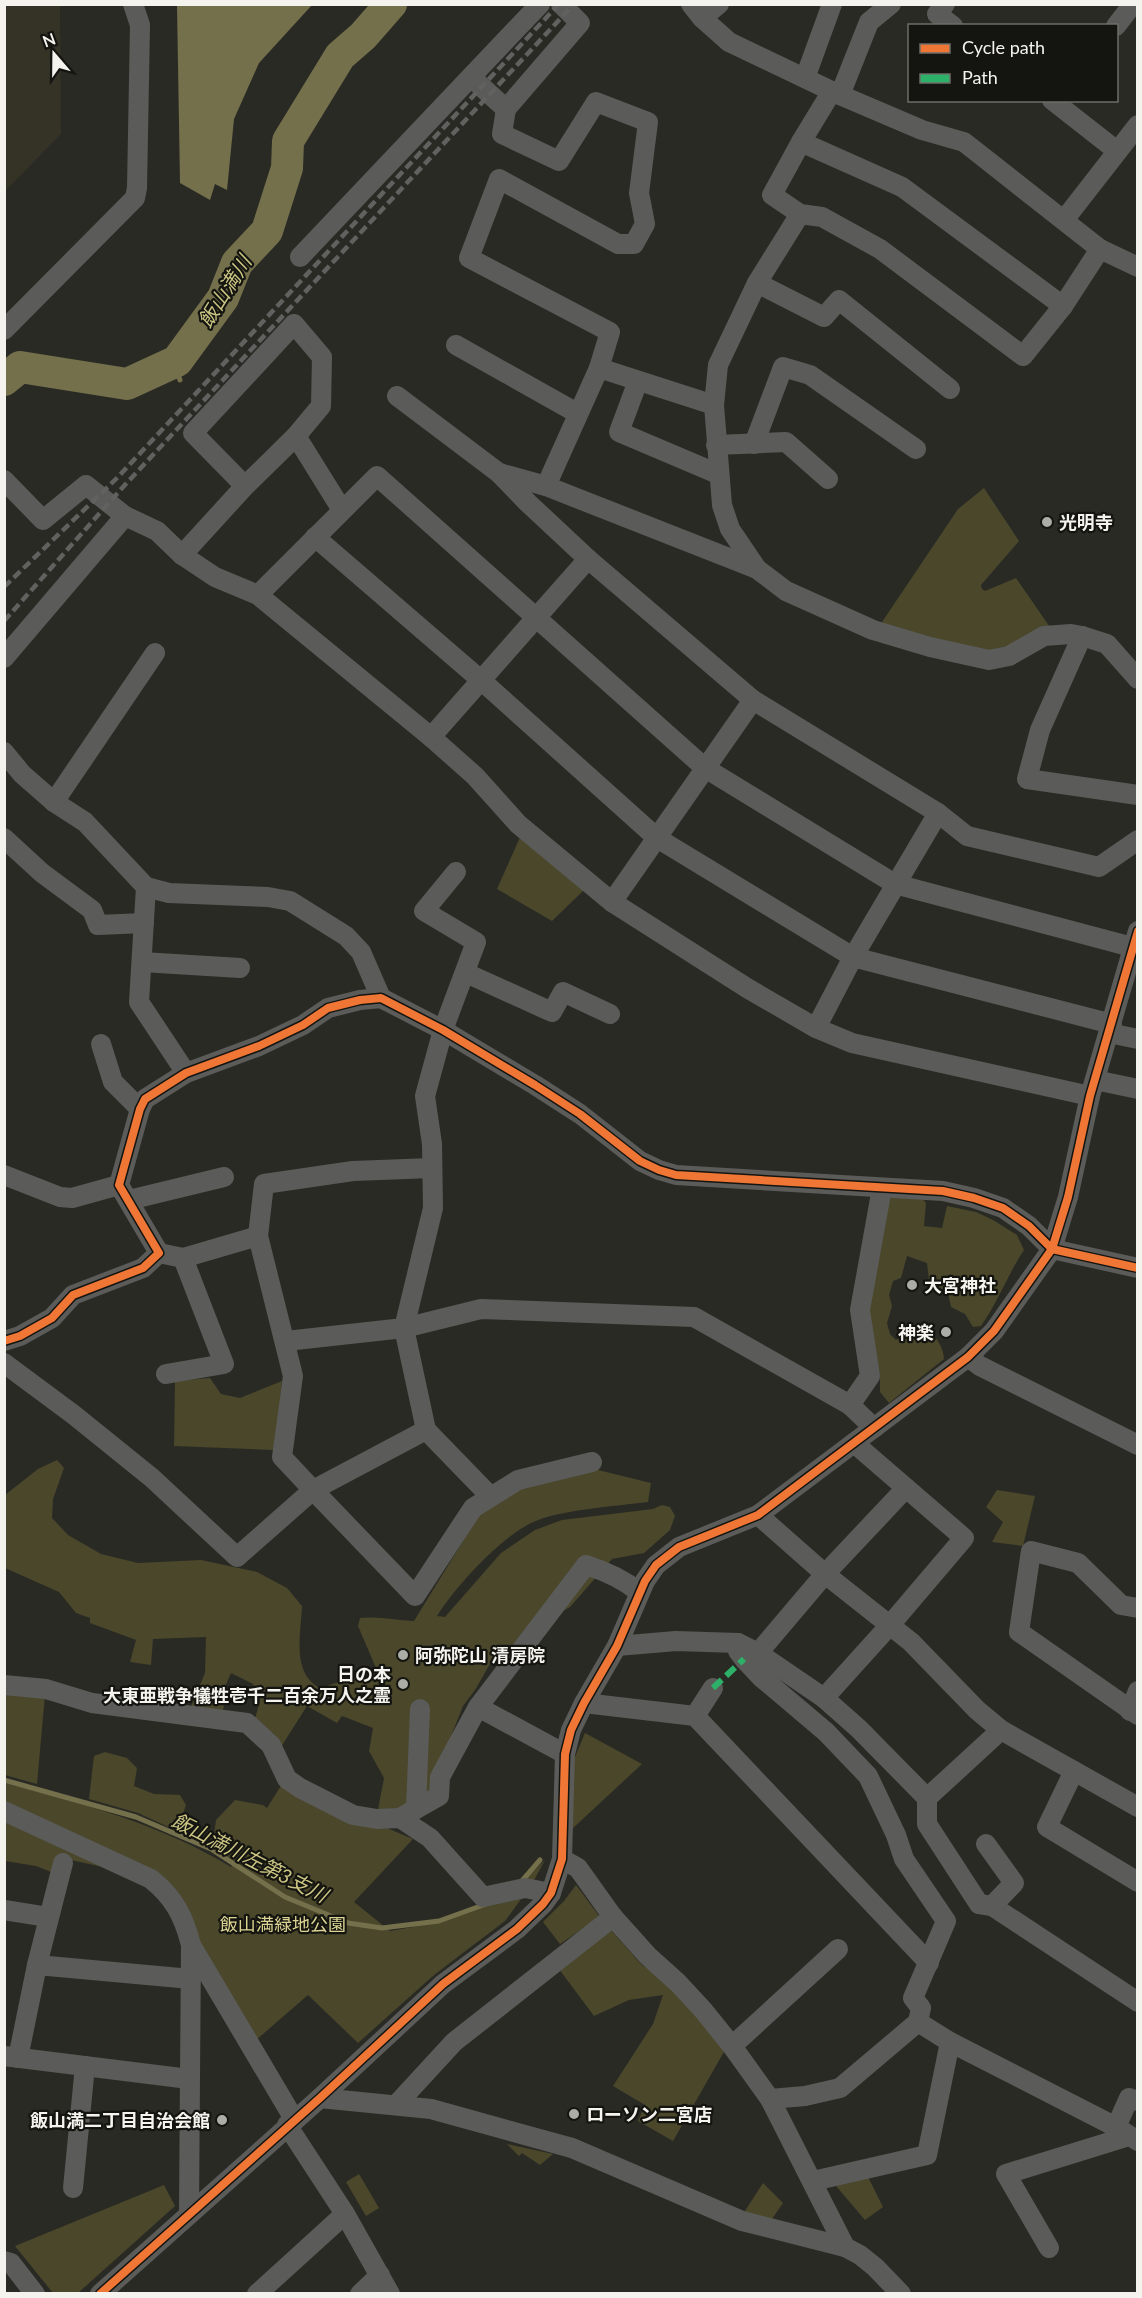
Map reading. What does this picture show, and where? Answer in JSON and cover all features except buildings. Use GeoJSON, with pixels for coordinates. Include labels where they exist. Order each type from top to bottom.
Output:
{"type":"FeatureCollection","features":[{"type":"Feature","properties":{"kind":"street"},"geometry":{"type":"LineString","coordinates":[[4,330],[135,198],[140,25],[133,4]]}},
{"type":"Feature","properties":{"kind":"street"},"geometry":{"type":"LineString","coordinates":[[300,257],[540,4]]}},
{"type":"Feature","properties":{"kind":"street"},"geometry":{"type":"LineString","coordinates":[[546,486],[577,413],[599,369],[610,332],[469,258],[499,179],[618,244],[634,244],[645,224],[639,193],[648,122],[596,102],[559,161],[502,135],[506,109],[580,23],[561,4]]}},
{"type":"Feature","properties":{"kind":"street"},"geometry":{"type":"LineString","coordinates":[[719,4],[696,11],[729,42],[836,93],[922,130],[964,142],[1100,249],[1137,267]]}},
{"type":"Feature","properties":{"kind":"street"},"geometry":{"type":"LineString","coordinates":[[805,78],[832,4]]}},
{"type":"Feature","properties":{"kind":"street"},"geometry":{"type":"LineString","coordinates":[[891,4],[869,22],[836,93],[801,142],[772,195],[800,214],[822,217],[880,249],[1023,356],[1063,306],[1100,249]]}},
{"type":"Feature","properties":{"kind":"street"},"geometry":{"type":"LineString","coordinates":[[945,4],[937,14],[950,24]]}},
{"type":"Feature","properties":{"kind":"street"},"geometry":{"type":"LineString","coordinates":[[1118,24],[1133,4]]}},
{"type":"Feature","properties":{"kind":"street"},"geometry":{"type":"LineString","coordinates":[[471,77],[506,109]]}},
{"type":"Feature","properties":{"kind":"street"},"geometry":{"type":"LineString","coordinates":[[1056,102],[1117,151]]}},
{"type":"Feature","properties":{"kind":"street"},"geometry":{"type":"LineString","coordinates":[[1064,220],[1137,125]]}},
{"type":"Feature","properties":{"kind":"street"},"geometry":{"type":"LineString","coordinates":[[801,142],[902,187],[1063,306]]}},
{"type":"Feature","properties":{"kind":"street"},"geometry":{"type":"LineString","coordinates":[[757,570],[730,529],[722,505],[714,405],[718,364],[757,283],[800,214]]}},
{"type":"Feature","properties":{"kind":"street"},"geometry":{"type":"LineString","coordinates":[[757,283],[824,317],[839,300],[950,388]]}},
{"type":"Feature","properties":{"kind":"street"},"geometry":{"type":"LineString","coordinates":[[182,555],[244,486],[296,436],[321,406],[322,357],[294,324],[193,433],[244,486]]}},
{"type":"Feature","properties":{"kind":"street"},"geometry":{"type":"LineString","coordinates":[[456,345],[577,413]]}},
{"type":"Feature","properties":{"kind":"street"},"geometry":{"type":"LineString","coordinates":[[754,444],[783,368],[810,375],[916,448]]}},
{"type":"Feature","properties":{"kind":"street"},"geometry":{"type":"LineString","coordinates":[[599,369],[714,405]]}},
{"type":"Feature","properties":{"kind":"street"},"geometry":{"type":"LineString","coordinates":[[638,381],[619,432],[718,474]]}},
{"type":"Feature","properties":{"kind":"street"},"geometry":{"type":"LineString","coordinates":[[397,396],[499,473],[588,559],[753,700],[938,813],[967,836],[1099,867],[1137,840]]}},
{"type":"Feature","properties":{"kind":"street"},"geometry":{"type":"LineString","coordinates":[[296,436],[342,510]]}},
{"type":"Feature","properties":{"kind":"street"},"geometry":{"type":"LineString","coordinates":[[716,445],[786,442],[828,479]]}},
{"type":"Feature","properties":{"kind":"street"},"geometry":{"type":"LineString","coordinates":[[499,473],[546,486],[757,570],[786,591],[873,630],[989,660],[1009,656],[1044,636],[1071,634],[1082,636],[1107,644],[1137,679]]}},
{"type":"Feature","properties":{"kind":"street"},"geometry":{"type":"LineString","coordinates":[[100,2294],[290,2122],[320,2098],[442,1984],[518,1929],[543,1904],[551,1893],[562,1859],[565,1754],[571,1730],[617,1646],[639,1592],[656,1565],[679,1546],[758,1515],[968,1357],[994,1331],[1052,1249],[1068,1197],[1093,1088],[1135,939],[895,884],[705,768],[377,476],[258,595]]}},
{"type":"Feature","properties":{"kind":"street"},"geometry":{"type":"LineString","coordinates":[[4,480],[43,520],[86,485],[125,516],[157,531],[182,555],[214,577],[258,595],[476,776],[518,824],[612,902],[747,988],[816,1028],[852,1043],[1093,1088],[1137,1089]]}},
{"type":"Feature","properties":{"kind":"street"},"geometry":{"type":"LineString","coordinates":[[4,658],[125,516]]}},
{"type":"Feature","properties":{"kind":"street"},"geometry":{"type":"LineString","coordinates":[[315,537],[482,681],[657,838],[853,957],[1111,1028],[1137,1039]]}},
{"type":"Feature","properties":{"kind":"street"},"geometry":{"type":"LineString","coordinates":[[431,737],[588,559]]}},
{"type":"Feature","properties":{"kind":"street"},"geometry":{"type":"LineString","coordinates":[[1082,636],[1040,730],[1027,779],[1137,795]]}},
{"type":"Feature","properties":{"kind":"street"},"geometry":{"type":"LineString","coordinates":[[54,802],[155,653]]}},
{"type":"Feature","properties":{"kind":"street"},"geometry":{"type":"LineString","coordinates":[[612,902],[753,700]]}},
{"type":"Feature","properties":{"kind":"street"},"geometry":{"type":"LineString","coordinates":[[4,752],[22,774],[54,802],[85,822],[146,887],[169,893],[268,897],[290,901],[346,936],[361,952],[381,998]]}},
{"type":"Feature","properties":{"kind":"street"},"geometry":{"type":"LineString","coordinates":[[816,1028],[853,957],[938,813]]}},
{"type":"Feature","properties":{"kind":"street"},"geometry":{"type":"LineString","coordinates":[[4,838],[42,873],[92,910],[98,925],[144,923]]}},
{"type":"Feature","properties":{"kind":"street"},"geometry":{"type":"LineString","coordinates":[[456,872],[424,911],[476,942],[443,1030],[425,1096],[432,1144],[433,1208],[404,1328],[426,1430],[491,1497]]}},
{"type":"Feature","properties":{"kind":"street"},"geometry":{"type":"LineString","coordinates":[[146,887],[140,1002],[186,1073]]}},
{"type":"Feature","properties":{"kind":"street"},"geometry":{"type":"LineString","coordinates":[[142,962],[240,968]]}},
{"type":"Feature","properties":{"kind":"street"},"geometry":{"type":"LineString","coordinates":[[466,973],[552,1012],[563,992],[610,1014]]}},
{"type":"Feature","properties":{"kind":"street"},"geometry":{"type":"LineString","coordinates":[[258,1236],[183,1258],[159,1253],[124,1193],[140,1109],[145,1099],[186,1073],[259,1046],[303,1024],[327,1008],[360,1000],[381,998],[443,1030],[535,1085],[580,1114],[640,1161],[659,1170],[676,1175],[943,1191],[1003,1208],[1029,1226],[1052,1249],[1137,1268]]}},
{"type":"Feature","properties":{"kind":"street"},"geometry":{"type":"LineString","coordinates":[[101,1044],[113,1082],[140,1109]]}},
{"type":"Feature","properties":{"kind":"street"},"geometry":{"type":"LineString","coordinates":[[432,1168],[353,1171],[264,1184],[258,1236],[286,1341],[292,1376],[282,1456],[416,1596],[472,1508],[519,1480],[592,1462]]}},
{"type":"Feature","properties":{"kind":"street"},"geometry":{"type":"LineString","coordinates":[[4,1175],[60,1197],[72,1198],[124,1193],[224,1177]]}},
{"type":"Feature","properties":{"kind":"street"},"geometry":{"type":"LineString","coordinates":[[850,1405],[870,1376],[860,1310],[882,1188]]}},
{"type":"Feature","properties":{"kind":"street"},"geometry":{"type":"LineString","coordinates":[[4,1341],[20,1336],[52,1318],[73,1295],[143,1268],[159,1253]]}},
{"type":"Feature","properties":{"kind":"street"},"geometry":{"type":"LineString","coordinates":[[166,1374],[224,1364],[183,1258]]}},
{"type":"Feature","properties":{"kind":"street"},"geometry":{"type":"LineString","coordinates":[[286,1341],[404,1328],[481,1309],[694,1317],[850,1405],[874,1428]]}},
{"type":"Feature","properties":{"kind":"street"},"geometry":{"type":"LineString","coordinates":[[968,1357],[980,1366],[1137,1444]]}},
{"type":"Feature","properties":{"kind":"street"},"geometry":{"type":"LineString","coordinates":[[4,1363],[152,1478],[237,1557],[313,1490],[426,1430]]}},
{"type":"Feature","properties":{"kind":"street"},"geometry":{"type":"LineString","coordinates":[[824,1698],[891,1625],[964,1538],[855,1443]]}},
{"type":"Feature","properties":{"kind":"street"},"geometry":{"type":"LineString","coordinates":[[758,1653],[825,1574],[906,1488]]}},
{"type":"Feature","properties":{"kind":"street"},"geometry":{"type":"LineString","coordinates":[[758,1515],[825,1574],[911,1642],[976,1710],[1001,1730],[1137,1807]]}},
{"type":"Feature","properties":{"kind":"street"},"geometry":{"type":"LineString","coordinates":[[1137,1608],[1121,1605],[1078,1563],[1031,1551],[1019,1632],[1134,1713],[1137,1691]]}},
{"type":"Feature","properties":{"kind":"street"},"geometry":{"type":"LineString","coordinates":[[4,1685],[46,1689],[92,1703],[247,1723],[271,1745],[287,1779],[353,1815],[377,1819],[408,1813],[439,1796],[440,1777],[478,1707],[586,1565],[613,1575],[639,1592]]}},
{"type":"Feature","properties":{"kind":"street"},"geometry":{"type":"LineString","coordinates":[[617,1646],[676,1641],[738,1643],[758,1653],[824,1698],[860,1729],[927,1798],[927,1824],[979,1904],[992,1906],[1137,2002]]}},
{"type":"Feature","properties":{"kind":"street"},"geometry":{"type":"LineString","coordinates":[[738,1643],[738,1651],[762,1678],[826,1732],[867,1776],[896,1835],[904,1859],[946,1921],[913,1998],[921,2008],[918,2022],[840,2088],[824,2093],[770,2099]]}},
{"type":"Feature","properties":{"kind":"street"},"geometry":{"type":"LineString","coordinates":[[695,1716],[712,1688]]}},
{"type":"Feature","properties":{"kind":"street"},"geometry":{"type":"LineString","coordinates":[[584,1703],[695,1716],[929,1963]]}},
{"type":"Feature","properties":{"kind":"street"},"geometry":{"type":"LineString","coordinates":[[478,1707],[565,1754]]}},
{"type":"Feature","properties":{"kind":"street"},"geometry":{"type":"LineString","coordinates":[[420,1709],[408,1813],[483,1898],[525,1888],[551,1893]]}},
{"type":"Feature","properties":{"kind":"street"},"geometry":{"type":"LineString","coordinates":[[927,1798],[1001,1730]]}},
{"type":"Feature","properties":{"kind":"street"},"geometry":{"type":"LineString","coordinates":[[1074,1771],[1047,1827],[1137,1882]]}},
{"type":"Feature","properties":{"kind":"street"},"geometry":{"type":"LineString","coordinates":[[4,1811],[151,1879],[175,1903],[186,1923],[191,1945],[189,2212]]}},
{"type":"Feature","properties":{"kind":"street"},"geometry":{"type":"LineString","coordinates":[[986,1844],[1014,1883],[992,1906]]}},
{"type":"Feature","properties":{"kind":"street"},"geometry":{"type":"LineString","coordinates":[[562,1859],[578,1868],[613,1917],[648,1956],[678,1983],[732,2046],[770,2099],[844,2247]]}},
{"type":"Feature","properties":{"kind":"street"},"geometry":{"type":"LineString","coordinates":[[63,1863],[11,2057],[189,2079]]}},
{"type":"Feature","properties":{"kind":"street"},"geometry":{"type":"LineString","coordinates":[[4,1911],[48,1917]]}},
{"type":"Feature","properties":{"kind":"street"},"geometry":{"type":"LineString","coordinates":[[396,2106],[454,2042],[613,1917]]}},
{"type":"Feature","properties":{"kind":"street"},"geometry":{"type":"LineString","coordinates":[[191,1945],[390,2294]]}},
{"type":"Feature","properties":{"kind":"street"},"geometry":{"type":"LineString","coordinates":[[732,2046],[838,1949]]}},
{"type":"Feature","properties":{"kind":"street"},"geometry":{"type":"LineString","coordinates":[[37,1965],[191,1979]]}},
{"type":"Feature","properties":{"kind":"street"},"geometry":{"type":"LineString","coordinates":[[918,2022],[951,2042],[1128,2135]]}},
{"type":"Feature","properties":{"kind":"street"},"geometry":{"type":"LineString","coordinates":[[813,2181],[927,2155],[951,2042]]}},
{"type":"Feature","properties":{"kind":"street"},"geometry":{"type":"LineString","coordinates":[[73,2188],[85,2066]]}},
{"type":"Feature","properties":{"kind":"street"},"geometry":{"type":"LineString","coordinates":[[320,2098],[431,2109],[572,2148],[742,2221],[832,2242],[844,2247],[860,2255],[875,2267],[901,2294]]}},
{"type":"Feature","properties":{"kind":"street"},"geometry":{"type":"LineString","coordinates":[[1128,2135],[1129,2098],[1137,2101]]}},
{"type":"Feature","properties":{"kind":"street"},"geometry":{"type":"LineString","coordinates":[[1049,2248],[1006,2174],[1128,2135]]}},
{"type":"Feature","properties":{"kind":"street"},"geometry":{"type":"LineString","coordinates":[[257,2294],[345,2214]]}},
{"type":"Feature","properties":{"kind":"street"},"geometry":{"type":"LineString","coordinates":[[4,2261],[11,2264],[35,2294]]}},
{"type":"Feature","properties":{"kind":"street"},"geometry":{"type":"LineString","coordinates":[[360,2294],[380,2275]]}},
{"type":"Feature","properties":{"kind":"shaded area"},"geometry":{"type":"Polygon","coordinates":[[[5,4],[60,5],[61,134],[5,191],[5,4]]]}},
{"type":"Feature","properties":{"kind":"shaded area"},"geometry":{"type":"Polygon","coordinates":[[[177,5],[312,5],[259,63],[234,119],[227,190],[215,184],[210,200],[180,183],[177,5]]]}},
{"type":"Feature","properties":{"kind":"green space"},"geometry":{"type":"Polygon","coordinates":[[[984,488],[1019,541],[981,585],[982,589],[985,591],[1016,578],[1052,630],[988,655],[884,628],[882,622],[958,509],[984,488]]]}},
{"type":"Feature","properties":{"kind":"green space"},"geometry":{"type":"Polygon","coordinates":[[[521,835],[585,889],[552,921],[497,889],[521,835]]]}},
{"type":"Feature","properties":{"kind":"green space"},"geometry":{"type":"Polygon","coordinates":[[[885,1196],[922,1198],[926,1203],[924,1226],[942,1228],[947,1206],[976,1212],[1017,1235],[1024,1250],[981,1326],[973,1327],[965,1314],[951,1307],[948,1293],[929,1280],[927,1263],[907,1256],[901,1278],[893,1281],[889,1295],[892,1306],[887,1323],[890,1334],[896,1340],[906,1335],[908,1328],[917,1323],[922,1325],[939,1343],[944,1359],[889,1403],[880,1392],[880,1375],[865,1311],[885,1196]]]}},
{"type":"Feature","properties":{"kind":"green space"},"geometry":{"type":"Polygon","coordinates":[[[210,1378],[221,1394],[240,1398],[282,1381],[275,1450],[174,1446],[175,1381],[210,1378]]]}},
{"type":"Feature","properties":{"kind":"green space"},"geometry":{"type":"Polygon","coordinates":[[[57,1460],[64,1468],[53,1499],[52,1518],[68,1535],[101,1554],[138,1563],[201,1560],[257,1572],[287,1588],[302,1606],[301,1663],[311,1681],[320,1688],[374,1671],[376,1668],[358,1626],[360,1618],[414,1621],[479,1515],[510,1491],[594,1469],[651,1483],[648,1502],[556,1515],[531,1523],[519,1530],[479,1564],[437,1616],[445,1617],[501,1553],[535,1530],[562,1520],[653,1509],[662,1505],[670,1507],[675,1516],[670,1530],[644,1553],[612,1559],[570,1607],[530,1630],[513,1646],[494,1657],[463,1706],[440,1764],[432,1798],[377,1815],[384,1778],[369,1751],[373,1728],[342,1716],[337,1723],[307,1706],[281,1747],[254,1723],[260,1700],[253,1684],[231,1673],[221,1696],[224,1706],[222,1713],[190,1709],[205,1673],[206,1637],[153,1639],[151,1665],[130,1662],[136,1640],[90,1623],[90,1618],[76,1613],[59,1592],[5,1568],[5,1495],[38,1469],[57,1460]]]}},
{"type":"Feature","properties":{"kind":"green space"},"geometry":{"type":"Polygon","coordinates":[[[997,1490],[1035,1496],[1023,1546],[992,1542],[1003,1522],[986,1507],[997,1490]]]}},
{"type":"Feature","properties":{"kind":"green space"},"geometry":{"type":"Polygon","coordinates":[[[4,1691],[45,1695],[37,1784],[5,1775],[4,1691]]]}},
{"type":"Feature","properties":{"kind":"green space"},"geometry":{"type":"Polygon","coordinates":[[[585,1733],[642,1764],[572,1829],[570,1769],[585,1733]]]}},
{"type":"Feature","properties":{"kind":"green space"},"geometry":{"type":"Polygon","coordinates":[[[105,1752],[127,1758],[137,1768],[134,1786],[154,1794],[180,1795],[186,1805],[177,1831],[138,1813],[89,1799],[94,1756],[105,1752]]]}},
{"type":"Feature","properties":{"kind":"green space","name":"飯山満緑地公園"},"geometry":{"type":"Polygon","coordinates":[[[5,1783],[92,1807],[149,1827],[205,1852],[231,1867],[234,1861],[209,1843],[214,1835],[216,1820],[235,1800],[263,1805],[267,1808],[282,1784],[413,1839],[354,1902],[390,1931],[441,1922],[508,1897],[545,1860],[532,1884],[505,1921],[434,1975],[358,2043],[308,1995],[255,2041],[194,1940],[181,1900],[5,1804],[5,1783]]]}},
{"type":"Feature","properties":{"kind":"green space"},"geometry":{"type":"Polygon","coordinates":[[[4,1820],[103,1867],[57,1857],[51,1872],[36,1866],[5,1861],[4,1820]]]}},
{"type":"Feature","properties":{"kind":"green space"},"geometry":{"type":"Polygon","coordinates":[[[576,1885],[600,1917],[560,1944],[543,1922],[576,1885]]]}},
{"type":"Feature","properties":{"kind":"green space"},"geometry":{"type":"Polygon","coordinates":[[[609,1928],[642,1965],[675,1987],[725,2050],[673,2141],[638,2121],[645,2105],[613,2086],[653,2024],[663,1995],[629,2000],[594,2016],[556,1965],[609,1928]]]}},
{"type":"Feature","properties":{"kind":"green space"},"geometry":{"type":"Polygon","coordinates":[[[507,2144],[553,2154],[540,2165],[522,2153],[519,2156],[507,2144]]]}},
{"type":"Feature","properties":{"kind":"green space"},"geometry":{"type":"Polygon","coordinates":[[[866,2173],[883,2207],[865,2220],[831,2180],[866,2173]]]}},
{"type":"Feature","properties":{"kind":"green space"},"geometry":{"type":"Polygon","coordinates":[[[359,2174],[379,2208],[366,2216],[346,2182],[359,2174]]]}},
{"type":"Feature","properties":{"kind":"green space"},"geometry":{"type":"Polygon","coordinates":[[[763,2183],[783,2203],[772,2219],[743,2214],[763,2183]]]}},
{"type":"Feature","properties":{"kind":"green space"},"geometry":{"type":"Polygon","coordinates":[[[164,2185],[175,2206],[78,2293],[53,2293],[15,2246],[164,2185]]]}},
{"type":"Feature","properties":{"kind":"waterway","name":"飯山満川"},"geometry":{"type":"LineString","coordinates":[[4,380],[20,367],[127,384],[177,361],[223,298],[237,263],[267,231],[287,168],[288,141],[340,56],[363,36],[391,4]]}},
{"type":"Feature","properties":{"kind":"waterway"},"geometry":{"type":"LineString","coordinates":[[173,362],[180,380]]}},
{"type":"Feature","properties":{"kind":"waterway","name":"飯山満川左第3支川"},"geometry":{"type":"LineString","coordinates":[[4,1780],[136,1817],[211,1849],[285,1897],[348,1923],[382,1928],[439,1921],[486,1904]]}},
{"type":"Feature","properties":{"kind":"waterway","name":"飯山満川左第3支川"},"geometry":{"type":"LineString","coordinates":[[521,1882],[540,1860]]}},
{"type":"Feature","properties":{"kind":"railway"},"geometry":{"type":"LineString","coordinates":[[4,587],[117,478],[559,4]]}},
{"type":"Feature","properties":{"kind":"railway"},"geometry":{"type":"LineString","coordinates":[[4,621],[123,487],[574,4]]}},
{"type":"Feature","properties":{"kind":"marked path"},"geometry":{"type":"LineString","coordinates":[[713,1688],[744,1659]]}},
{"type":"Feature","properties":{"kind":"cycle path"},"geometry":{"type":"LineString","coordinates":[[100,2294],[320,2098],[443,1984],[517,1929],[543,1904],[551,1893],[562,1859],[565,1754],[571,1730],[617,1646],[645,1581],[656,1565],[679,1547],[758,1515],[968,1357],[994,1331],[1052,1249],[1068,1197],[1090,1096],[1138,931]]}},
{"type":"Feature","properties":{"kind":"cycle path"},"geometry":{"type":"LineString","coordinates":[[4,1341],[20,1336],[52,1318],[73,1295],[143,1268],[159,1253],[119,1185],[140,1109],[145,1099],[186,1073],[259,1046],[303,1025],[328,1008],[360,1000],[381,998],[443,1030],[535,1085],[580,1114],[640,1161],[659,1170],[676,1175],[943,1191],[1003,1208],[1029,1226],[1052,1249],[1138,1268]]}},
{"type":"Feature","properties":{"kind":"place","name":"光明寺"},"geometry":{"type":"Point","coordinates":[1047,522]}},
{"type":"Feature","properties":{"kind":"place","name":"大宮神社"},"geometry":{"type":"Point","coordinates":[912,1285]}},
{"type":"Feature","properties":{"kind":"place","name":"神楽"},"geometry":{"type":"Point","coordinates":[946,1332]}},
{"type":"Feature","properties":{"kind":"place","name":"阿弥陀山 清房院"},"geometry":{"type":"Point","coordinates":[403,1655]}},
{"type":"Feature","properties":{"kind":"place","name":"日の本 大東亜戦争犠牲壱千二百余万人之霊"},"geometry":{"type":"Point","coordinates":[403,1684]}},
{"type":"Feature","properties":{"kind":"place","name":"ローソン二宮店"},"geometry":{"type":"Point","coordinates":[574,2114]}},
{"type":"Feature","properties":{"kind":"place","name":"飯山満二丁目自治会館"},"geometry":{"type":"Point","coordinates":[222,2120]}}]}
